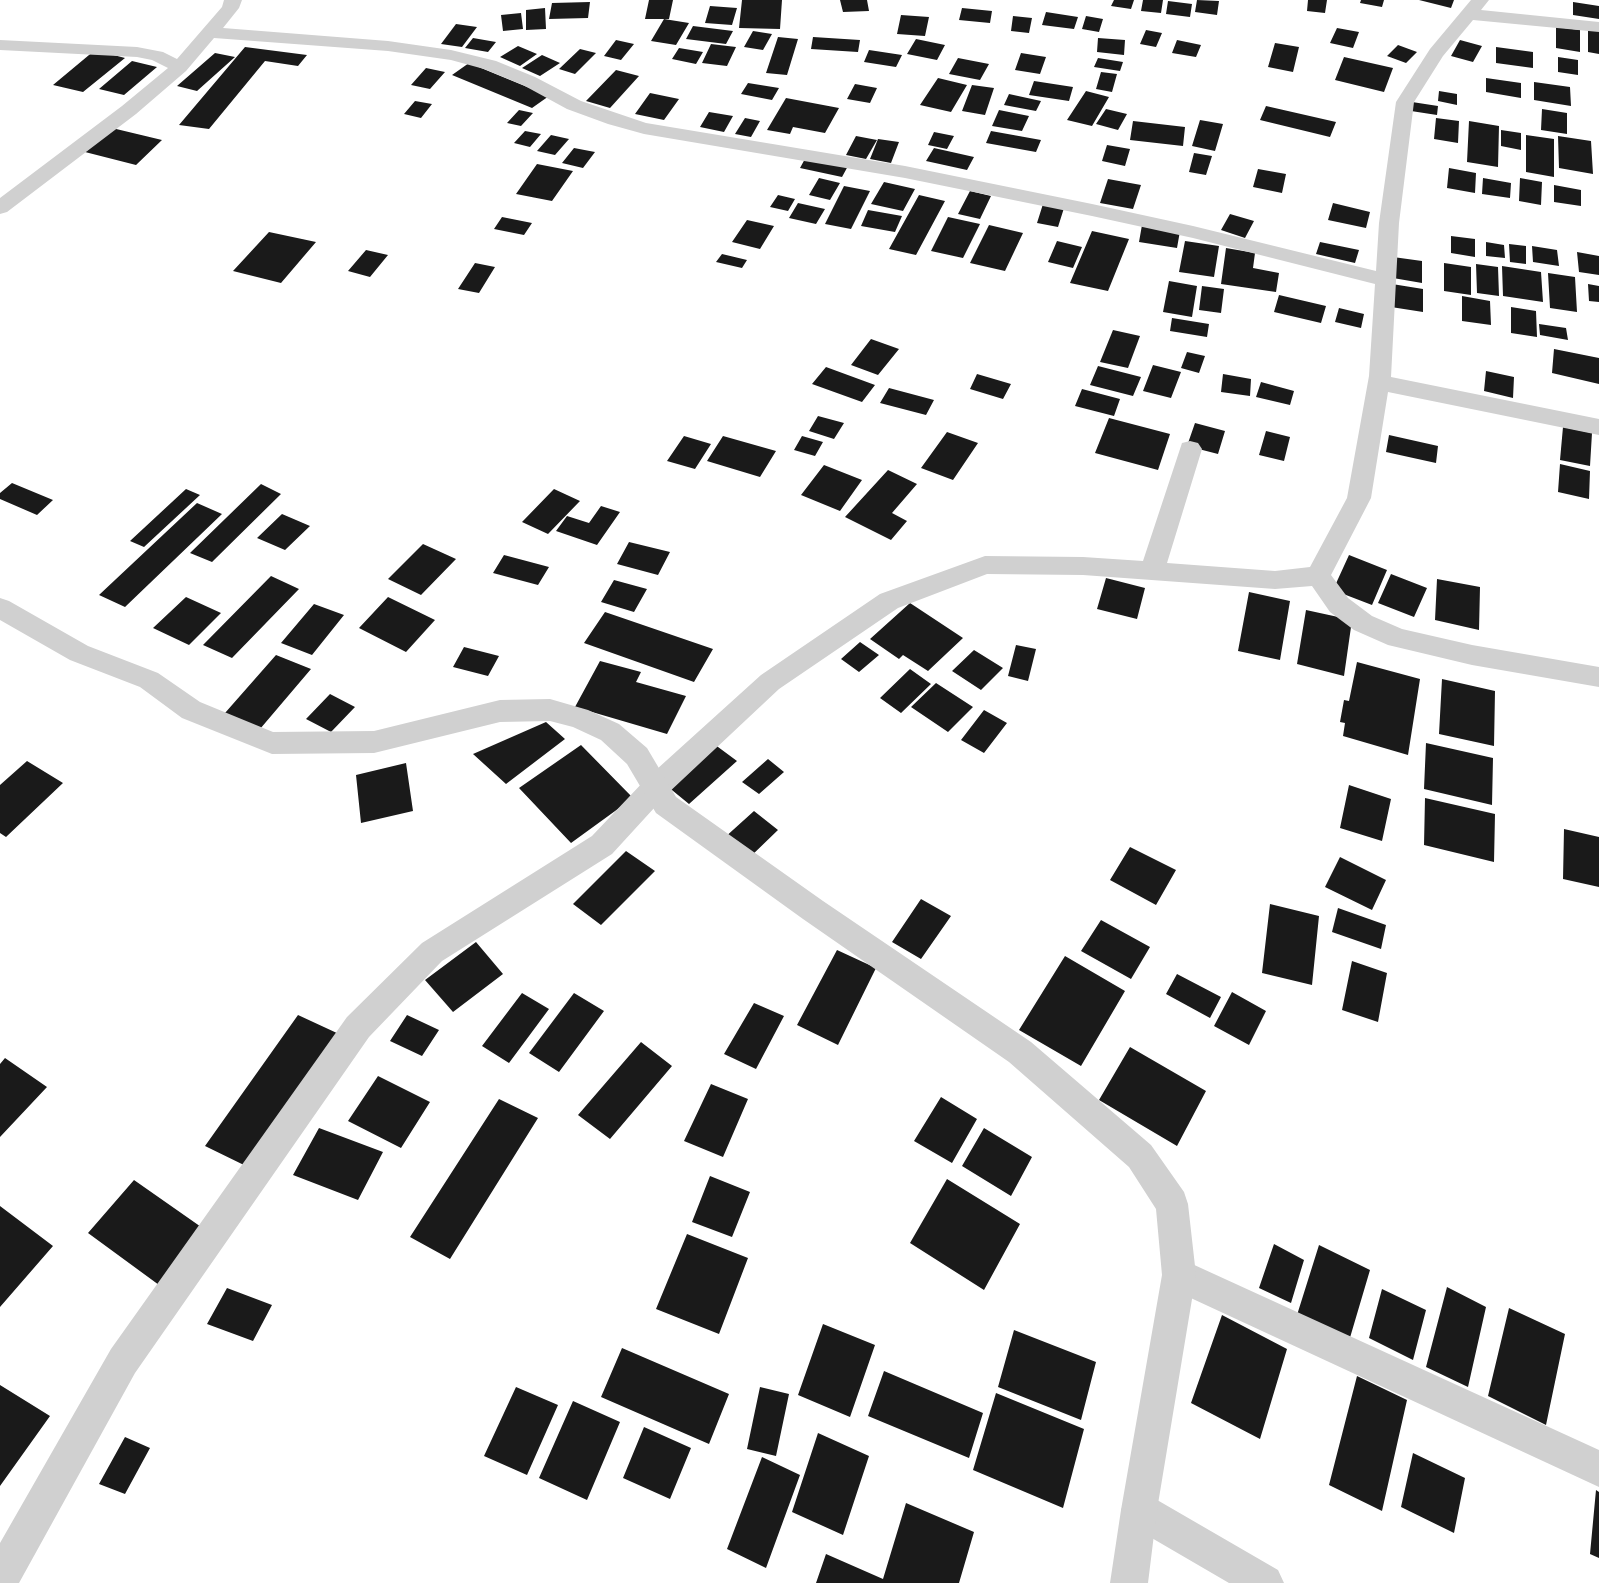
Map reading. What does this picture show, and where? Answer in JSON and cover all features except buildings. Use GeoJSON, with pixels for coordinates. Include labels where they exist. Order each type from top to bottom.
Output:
{"type":"FeatureCollection","features":[{"type":"Feature","properties":{"kind":"street"},"geometry":{"type":"LineString","coordinates":[[0,208],[129,110],[180,67],[232,4]]}},
{"type":"Feature","properties":{"kind":"street"},"geometry":{"type":"LineString","coordinates":[[1318,576],[1359,498],[1378,382],[1389,223],[1404,102],[1436,53],[1474,7],[1599,27]]}},
{"type":"Feature","properties":{"kind":"street"},"geometry":{"type":"LineString","coordinates":[[210,32],[388,46],[451,55],[490,65],[529,81],[574,105],[644,128],[886,169],[1092,210],[1193,232],[1386,280]]}},
{"type":"Feature","properties":{"kind":"street"},"geometry":{"type":"LineString","coordinates":[[0,45],[137,52],[158,56],[180,67]]}},
{"type":"Feature","properties":{"kind":"street"},"geometry":{"type":"LineString","coordinates":[[1378,382],[1599,427]]}},
{"type":"Feature","properties":{"kind":"street"},"geometry":{"type":"LineString","coordinates":[[1152,570],[1190,449]]}},
{"type":"Feature","properties":{"kind":"street"},"geometry":{"type":"LineString","coordinates":[[0,1580],[123,1361],[358,1027],[432,952],[602,845],[656,787],[770,682],[889,601],[985,565],[1083,566],[1275,580],[1318,576]]}},
{"type":"Feature","properties":{"kind":"street"},"geometry":{"type":"LineString","coordinates":[[1318,576],[1339,605],[1363,623],[1397,638],[1472,655],[1599,676]]}},
{"type":"Feature","properties":{"kind":"street"},"geometry":{"type":"LineString","coordinates":[[0,608],[79,653],[149,680],[191,710],[272,743],[374,742],[500,711],[550,710],[579,718],[610,732],[637,756],[666,805],[813,910],[1020,1052],[1140,1156],[1172,1204],[1179,1275],[1139,1510],[1129,1583]]}},
{"type":"Feature","properties":{"kind":"street"},"geometry":{"type":"LineString","coordinates":[[1179,1275],[1599,1469]]}},
{"type":"Feature","properties":{"kind":"street"},"geometry":{"type":"LineString","coordinates":[[1139,1510],[1265,1583]]}}]}
